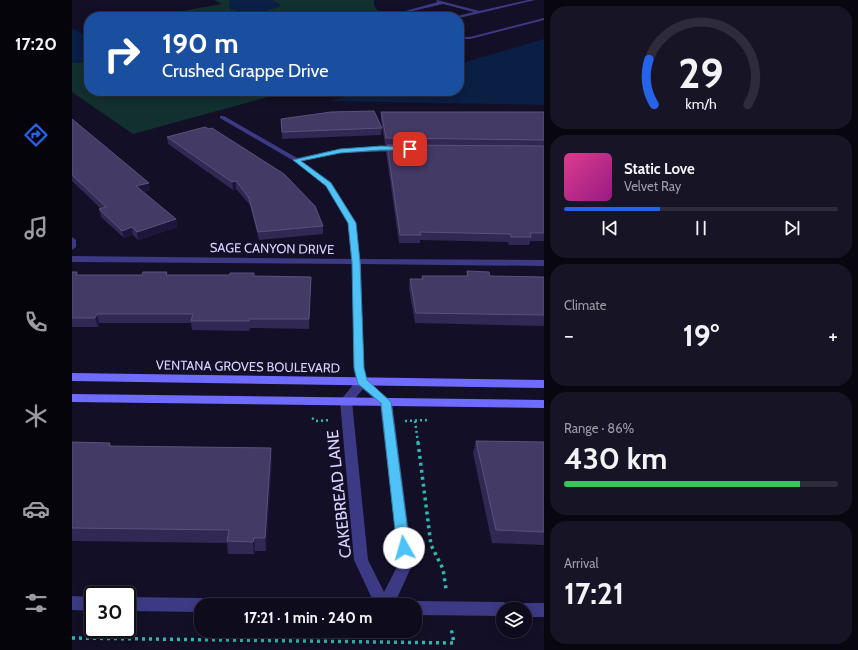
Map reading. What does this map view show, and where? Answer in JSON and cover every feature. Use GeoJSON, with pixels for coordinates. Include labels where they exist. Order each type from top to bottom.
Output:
{"type":"FeatureCollection","features":[{"type":"Feature","properties":{"kind":"street"},"geometry":{"type":"LineString","coordinates":[[436,0],[480,12]]}},
{"type":"Feature","properties":{"kind":"street"},"geometry":{"type":"LineString","coordinates":[[464,16],[533,0]]}},
{"type":"Feature","properties":{"kind":"street"},"geometry":{"type":"LineString","coordinates":[[404,12],[444,2]]}},
{"type":"Feature","properties":{"kind":"street"},"geometry":{"type":"LineString","coordinates":[[507,2],[515,4]]}},
{"type":"Feature","properties":{"kind":"street"},"geometry":{"type":"LineString","coordinates":[[464,38],[470,38],[544,18]]}},
{"type":"Feature","properties":{"kind":"street"},"geometry":{"type":"LineString","coordinates":[[222,117],[296,160],[328,184],[340,201],[352,223],[356,262],[359,368],[362,382],[386,402]]}},
{"type":"Feature","properties":{"kind":"street"},"geometry":{"type":"LineString","coordinates":[[296,160],[340,151],[381,148],[404,149]]}},
{"type":"Feature","properties":{"kind":"street"},"geometry":{"type":"LineString","coordinates":[[72,240],[72,247]]}},
{"type":"Feature","properties":{"kind":"street","name":"SAGE CANYON DRIVE"},"geometry":{"type":"LineString","coordinates":[[72,259],[544,263]]}},
{"type":"Feature","properties":{"kind":"street","name":"VENTANA GROVES BOULEVARD"},"geometry":{"type":"LineString","coordinates":[[72,377],[544,384]]}},
{"type":"Feature","properties":{"kind":"street"},"geometry":{"type":"LineString","coordinates":[[346,401],[362,382]]}},
{"type":"Feature","properties":{"kind":"street"},"geometry":{"type":"LineString","coordinates":[[72,398],[544,404]]}},
{"type":"Feature","properties":{"kind":"street","name":"CAKEBREAD LANE"},"geometry":{"type":"LineString","coordinates":[[346,401],[361,560],[380,598]]}},
{"type":"Feature","properties":{"kind":"street","name":"CAKEBREAD LANE"},"geometry":{"type":"LineString","coordinates":[[386,402],[406,563],[388,598]]}},
{"type":"Feature","properties":{"kind":"street"},"geometry":{"type":"LineString","coordinates":[[72,603],[84,604]]}},
{"type":"Feature","properties":{"kind":"street"},"geometry":{"type":"LineString","coordinates":[[136,604],[194,605]]}},
{"type":"Feature","properties":{"kind":"street"},"geometry":{"type":"LineString","coordinates":[[422,608],[496,609]]}},
{"type":"Feature","properties":{"kind":"street"},"geometry":{"type":"LineString","coordinates":[[532,610],[544,610]]}},
{"type":"Feature","properties":{"kind":"path"},"geometry":{"type":"LineString","coordinates":[[72,638],[454,643],[443,569],[431,545],[415,421]]}},
{"type":"Feature","properties":{"kind":"green space"},"geometry":{"type":"Polygon","coordinates":[[[214,0],[231,0],[229,3],[231,9],[256,12],[182,11],[222,4],[214,0]]]}},
{"type":"Feature","properties":{"kind":"green space"},"geometry":{"type":"Polygon","coordinates":[[[272,0],[374,0],[374,5],[378,12],[256,12],[269,10],[280,5],[272,0]]]}},
{"type":"Feature","properties":{"kind":"green space"},"geometry":{"type":"Polygon","coordinates":[[[84,62],[84,96],[272,96],[133,134],[72,92],[72,63],[84,62]]]}},
{"type":"Feature","properties":{"kind":"water"},"geometry":{"type":"Polygon","coordinates":[[[231,0],[272,0],[281,5],[269,10],[241,12],[229,8],[229,3],[231,0]]]}},
{"type":"Feature","properties":{"kind":"water"},"geometry":{"type":"Polygon","coordinates":[[[72,29],[74,29],[84,35],[84,62],[72,63],[72,29]]]}},
{"type":"Feature","properties":{"kind":"water"},"geometry":{"type":"Polygon","coordinates":[[[544,39],[544,105],[331,101],[348,96],[464,96],[464,63],[544,39]]]}},
{"type":"Feature","properties":{"kind":"building"},"geometry":{"type":"Polygon","coordinates":[[[374,111],[382,128],[282,132],[281,119],[331,112],[374,111]]]}},
{"type":"Feature","properties":{"kind":"building"},"geometry":{"type":"Polygon","coordinates":[[[381,112],[544,112],[544,140],[386,138],[381,112]]]}},
{"type":"Feature","properties":{"kind":"building"},"geometry":{"type":"Polygon","coordinates":[[[72,119],[149,183],[136,186],[176,219],[137,232],[132,227],[122,231],[99,209],[106,207],[72,175],[72,119]]]}},
{"type":"Feature","properties":{"kind":"building"},"geometry":{"type":"Polygon","coordinates":[[[205,127],[209,129],[212,128],[284,174],[315,206],[323,226],[258,232],[249,198],[236,181],[232,182],[167,137],[205,127]]]}},
{"type":"Feature","properties":{"kind":"building"},"geometry":{"type":"Polygon","coordinates":[[[387,145],[544,146],[544,233],[530,233],[531,237],[511,237],[510,234],[420,232],[421,235],[400,235],[387,145]]]}},
{"type":"Feature","properties":{"kind":"building"},"geometry":{"type":"Polygon","coordinates":[[[467,271],[489,272],[490,276],[544,277],[544,315],[416,313],[410,279],[423,279],[422,276],[468,276],[467,271]]]}},
{"type":"Feature","properties":{"kind":"building"},"geometry":{"type":"Polygon","coordinates":[[[72,272],[77,272],[76,275],[142,275],[143,272],[167,272],[166,275],[230,275],[230,273],[254,273],[254,276],[311,277],[309,319],[191,321],[193,314],[97,314],[95,318],[72,318],[72,272]]]}},
{"type":"Feature","properties":{"kind":"building"},"geometry":{"type":"Polygon","coordinates":[[[476,441],[544,442],[544,532],[496,530],[476,441]]]}},
{"type":"Feature","properties":{"kind":"building"},"geometry":{"type":"Polygon","coordinates":[[[72,442],[110,443],[109,446],[271,448],[265,538],[254,538],[253,542],[227,541],[229,530],[72,528],[72,442]]]}},
{"type":"Feature","properties":{"kind":"route"},"geometry":{"type":"LineString","coordinates":[[404,548],[388,430],[386,402],[362,382],[359,368],[356,262],[352,223],[340,201],[328,184],[296,160],[340,151],[381,148],[410,149]]}}]}
